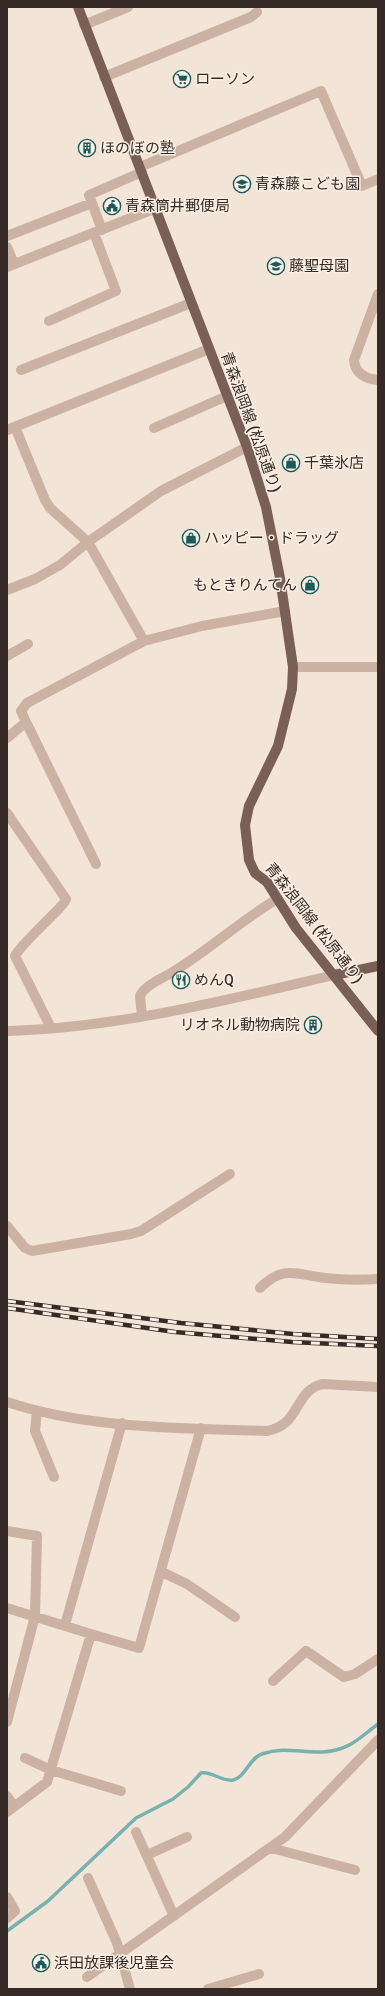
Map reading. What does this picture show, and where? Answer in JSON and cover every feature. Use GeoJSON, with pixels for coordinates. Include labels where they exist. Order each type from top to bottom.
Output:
{"type":"FeatureCollection","features":[{"type":"Feature","properties":{"kind":"main road","name":"青森浪岡線 (松原通り)"},"geometry":{"type":"LineString","coordinates":[[78,7],[247,447],[266,506],[285,611],[293,667],[292,689],[278,746],[249,806],[245,825],[247,849],[255,873],[267,882],[296,928],[378,1031]]}},
{"type":"Feature","properties":{"kind":"main road"},"geometry":{"type":"LineString","coordinates":[[334,975],[378,966]]}},
{"type":"Feature","properties":{"kind":"street"},"geometry":{"type":"LineString","coordinates":[[84,24],[128,7]]}},
{"type":"Feature","properties":{"kind":"street"},"geometry":{"type":"LineString","coordinates":[[104,77],[251,17],[257,12]]}},
{"type":"Feature","properties":{"kind":"street"},"geometry":{"type":"LineString","coordinates":[[49,321],[116,291],[98,232],[89,195],[91,193],[141,169],[320,91],[362,186],[378,179]]}},
{"type":"Feature","properties":{"kind":"street"},"geometry":{"type":"LineString","coordinates":[[7,236],[92,203]]}},
{"type":"Feature","properties":{"kind":"street"},"geometry":{"type":"LineString","coordinates":[[7,247],[11,266],[156,208]]}},
{"type":"Feature","properties":{"kind":"street"},"geometry":{"type":"LineString","coordinates":[[378,294],[354,360],[355,366],[365,378],[378,380]]}},
{"type":"Feature","properties":{"kind":"street"},"geometry":{"type":"LineString","coordinates":[[22,370],[192,303]]}},
{"type":"Feature","properties":{"kind":"street"},"geometry":{"type":"LineString","coordinates":[[144,641],[88,542],[50,508],[45,500],[11,428],[209,349]]}},
{"type":"Feature","properties":{"kind":"street"},"geometry":{"type":"LineString","coordinates":[[154,428],[227,396]]}},
{"type":"Feature","properties":{"kind":"street"},"geometry":{"type":"LineString","coordinates":[[7,590],[35,579],[60,565],[88,542],[161,491],[247,447]]}},
{"type":"Feature","properties":{"kind":"street"},"geometry":{"type":"LineString","coordinates":[[96,864],[21,711],[27,703],[144,641],[202,626],[285,611]]}},
{"type":"Feature","properties":{"kind":"street"},"geometry":{"type":"LineString","coordinates":[[7,656],[28,644]]}},
{"type":"Feature","properties":{"kind":"street"},"geometry":{"type":"LineString","coordinates":[[293,667],[378,667]]}},
{"type":"Feature","properties":{"kind":"street"},"geometry":{"type":"LineString","coordinates":[[7,738],[26,722]]}},
{"type":"Feature","properties":{"kind":"street"},"geometry":{"type":"LineString","coordinates":[[7,813],[66,899],[64,904],[42,924],[15,956],[51,1028]]}},
{"type":"Feature","properties":{"kind":"street"},"geometry":{"type":"LineString","coordinates":[[142,1016],[140,996],[146,988],[182,966],[260,909],[277,899]]}},
{"type":"Feature","properties":{"kind":"street"},"geometry":{"type":"LineString","coordinates":[[7,1031],[51,1028],[142,1016],[334,975]]}},
{"type":"Feature","properties":{"kind":"street"},"geometry":{"type":"LineString","coordinates":[[7,1226],[25,1248],[32,1252],[131,1234],[141,1231],[230,1174]]}},
{"type":"Feature","properties":{"kind":"street"},"geometry":{"type":"LineString","coordinates":[[260,1288],[274,1276],[293,1272],[337,1279],[378,1279]]}},
{"type":"Feature","properties":{"kind":"street"},"geometry":{"type":"LineString","coordinates":[[7,1402],[37,1411],[122,1423],[267,1431],[278,1429],[292,1417],[303,1396],[315,1386],[322,1384],[378,1387]]}},
{"type":"Feature","properties":{"kind":"street"},"geometry":{"type":"LineString","coordinates":[[37,1411],[35,1431],[54,1477]]}},
{"type":"Feature","properties":{"kind":"street"},"geometry":{"type":"LineString","coordinates":[[65,1625],[122,1423]]}},
{"type":"Feature","properties":{"kind":"street"},"geometry":{"type":"LineString","coordinates":[[7,1608],[139,1648],[202,1428]]}},
{"type":"Feature","properties":{"kind":"street"},"geometry":{"type":"LineString","coordinates":[[7,1531],[36,1536],[35,1616],[7,1722]]}},
{"type":"Feature","properties":{"kind":"street"},"geometry":{"type":"LineString","coordinates":[[162,1572],[187,1584],[235,1617]]}},
{"type":"Feature","properties":{"kind":"street"},"geometry":{"type":"LineString","coordinates":[[7,1796],[11,1809],[47,1782],[91,1634]]}},
{"type":"Feature","properties":{"kind":"street"},"geometry":{"type":"LineString","coordinates":[[273,1681],[306,1651],[344,1677],[355,1674],[378,1659]]}},
{"type":"Feature","properties":{"kind":"street"},"geometry":{"type":"LineString","coordinates":[[87,1977],[285,1837],[378,1740]]}},
{"type":"Feature","properties":{"kind":"street"},"geometry":{"type":"LineString","coordinates":[[25,1758],[51,1770],[120,1791]]}},
{"type":"Feature","properties":{"kind":"street"},"geometry":{"type":"LineString","coordinates":[[136,1832],[174,1916]]}},
{"type":"Feature","properties":{"kind":"street"},"geometry":{"type":"LineString","coordinates":[[147,1855],[187,1837]]}},
{"type":"Feature","properties":{"kind":"street"},"geometry":{"type":"LineString","coordinates":[[271,1848],[354,1870]]}},
{"type":"Feature","properties":{"kind":"street"},"geometry":{"type":"LineString","coordinates":[[88,1878],[117,1943],[119,1955],[130,1989]]}},
{"type":"Feature","properties":{"kind":"street"},"geometry":{"type":"LineString","coordinates":[[7,1897],[15,1911],[7,1918]]}},
{"type":"Feature","properties":{"kind":"street"},"geometry":{"type":"LineString","coordinates":[[208,1989],[259,1974]]}},
{"type":"Feature","properties":{"kind":"waterway"},"geometry":{"type":"LineString","coordinates":[[7,1931],[48,1901],[136,1818],[173,1799],[188,1787],[201,1773],[233,1780],[241,1775],[254,1759],[262,1754],[278,1750],[322,1752],[339,1749],[353,1743],[378,1724]]}},
{"type":"Feature","properties":{"kind":"railway"},"geometry":{"type":"LineString","coordinates":[[7,1301],[181,1323],[293,1334],[378,1339]]}},
{"type":"Feature","properties":{"kind":"railway"},"geometry":{"type":"LineString","coordinates":[[7,1308],[175,1332],[292,1342],[378,1346]]}},
{"type":"Feature","properties":{"kind":"place","name":"ローソン"},"geometry":{"type":"Point","coordinates":[182,79]}},
{"type":"Feature","properties":{"kind":"place","name":"ほのぼの塾"},"geometry":{"type":"Point","coordinates":[87,148]}},
{"type":"Feature","properties":{"kind":"place","name":"青森藤こども園"},"geometry":{"type":"Point","coordinates":[242,184]}},
{"type":"Feature","properties":{"kind":"place","name":"青森筒井郵便局"},"geometry":{"type":"Point","coordinates":[112,206]}},
{"type":"Feature","properties":{"kind":"place","name":"藤聖母園"},"geometry":{"type":"Point","coordinates":[276,266]}},
{"type":"Feature","properties":{"kind":"place","name":"千葉氷店"},"geometry":{"type":"Point","coordinates":[291,463]}},
{"type":"Feature","properties":{"kind":"place","name":"ハッピー・ドラッグ"},"geometry":{"type":"Point","coordinates":[191,538]}},
{"type":"Feature","properties":{"kind":"place","name":"もときりんてん"},"geometry":{"type":"Point","coordinates":[310,585]}},
{"type":"Feature","properties":{"kind":"place","name":"めんQ"},"geometry":{"type":"Point","coordinates":[181,980]}},
{"type":"Feature","properties":{"kind":"place","name":"リオネル動物病院"},"geometry":{"type":"Point","coordinates":[313,1025]}},
{"type":"Feature","properties":{"kind":"place","name":"浜田放課後児童会"},"geometry":{"type":"Point","coordinates":[41,1963]}}]}
